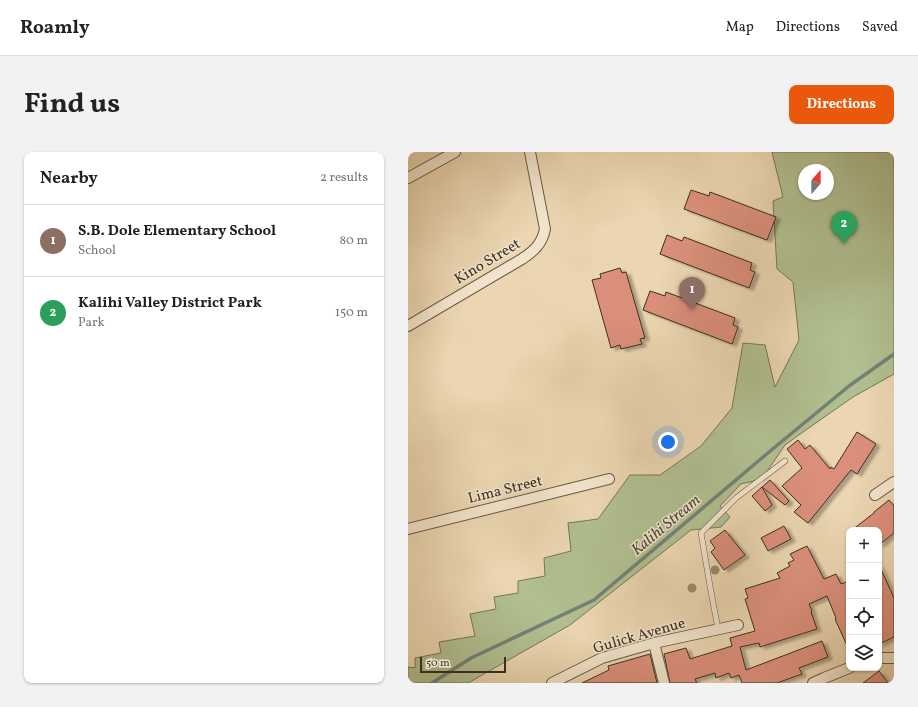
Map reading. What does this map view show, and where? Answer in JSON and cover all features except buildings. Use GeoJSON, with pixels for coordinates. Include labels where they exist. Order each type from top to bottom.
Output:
{"type":"FeatureCollection","features":[{"type":"Feature","properties":{"kind":"street"},"geometry":{"type":"LineString","coordinates":[[408,178],[456,152]]}},
{"type":"Feature","properties":{"kind":"street","name":"Kino Street"},"geometry":{"type":"LineString","coordinates":[[408,326],[522,259],[531,253],[541,242],[545,229],[530,152]]}},
{"type":"Feature","properties":{"kind":"street","name":"Lima Street"},"geometry":{"type":"LineString","coordinates":[[408,529],[609,479]]}},
{"type":"Feature","properties":{"kind":"street"},"geometry":{"type":"LineString","coordinates":[[874,495],[894,482]]}},
{"type":"Feature","properties":{"kind":"street","name":"Gulick Avenue"},"geometry":{"type":"LineString","coordinates":[[552,683],[602,658],[654,643],[738,625]]}},
{"type":"Feature","properties":{"kind":"street"},"geometry":{"type":"LineString","coordinates":[[654,643],[664,683]]}},
{"type":"Feature","properties":{"kind":"street"},"geometry":{"type":"LineString","coordinates":[[882,658],[894,658]]}},
{"type":"Feature","properties":{"kind":"street"},"geometry":{"type":"LineString","coordinates":[[813,683],[846,669]]}},
{"type":"Feature","properties":{"kind":"lane"},"geometry":{"type":"LineString","coordinates":[[718,629],[702,533],[736,498],[785,461]]}},
{"type":"Feature","properties":{"kind":"green space"},"geometry":{"type":"Polygon","coordinates":[[[772,152],[894,152],[894,374],[853,397],[785,445],[762,479],[741,484],[720,506],[730,517],[721,527],[691,530],[570,625],[468,683],[408,683],[408,667],[415,668],[415,658],[441,653],[439,642],[475,636],[470,614],[496,609],[494,597],[518,593],[518,581],[545,576],[544,558],[571,551],[568,523],[598,519],[630,475],[660,475],[701,446],[732,408],[743,343],[765,345],[775,387],[799,340],[793,282],[777,269],[773,201],[783,197],[772,152]]]}},
{"type":"Feature","properties":{"kind":"waterway","name":"Kalihi Stream"},"geometry":{"type":"LineString","coordinates":[[432,683],[471,658],[594,600],[849,386],[894,354]]}},
{"type":"Feature","properties":{"kind":"place","name":"Kalihi Valley District Park"},"geometry":{"type":"Point","coordinates":[844,244]}},
{"type":"Feature","properties":{"kind":"place","name":"S.B. Dole Elementary School"},"geometry":{"type":"Point","coordinates":[692,310]}}]}
